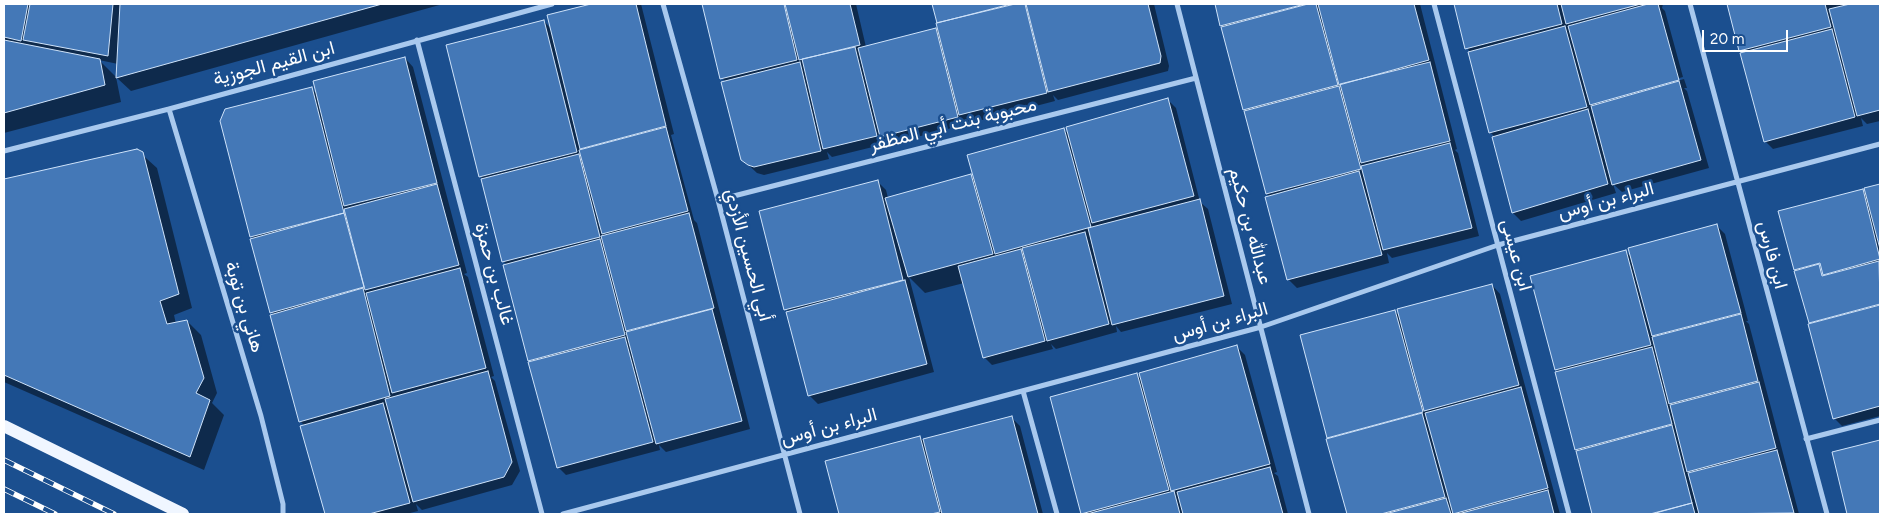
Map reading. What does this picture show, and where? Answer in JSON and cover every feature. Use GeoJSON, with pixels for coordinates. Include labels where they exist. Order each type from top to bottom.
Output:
{"type":"FeatureCollection","features":[{"type":"Feature","properties":{"kind":"main road"},"geometry":{"type":"LineString","coordinates":[[4,426],[183,514]]}},
{"type":"Feature","properties":{"kind":"street","name":"ابن القيم الجوزية"},"geometry":{"type":"LineString","coordinates":[[4,151],[169,109],[552,4]]}},
{"type":"Feature","properties":{"kind":"street","name":"أبي الحسين الأزدي"},"geometry":{"type":"LineString","coordinates":[[662,4],[718,200],[800,514]]}},
{"type":"Feature","properties":{"kind":"street","name":"عبدالله بن حكيم"},"geometry":{"type":"LineString","coordinates":[[1177,4],[1308,514]]}},
{"type":"Feature","properties":{"kind":"street","name":"ابن عيسى"},"geometry":{"type":"LineString","coordinates":[[1434,4],[1569,514]]}},
{"type":"Feature","properties":{"kind":"street","name":"ابن فارس"},"geometry":{"type":"LineString","coordinates":[[1690,4],[1827,514]]}},
{"type":"Feature","properties":{"kind":"street","name":"غالب بن حمزة"},"geometry":{"type":"LineString","coordinates":[[417,40],[542,514]]}},
{"type":"Feature","properties":{"kind":"street","name":"محبوبة بنت أبي المظفر"},"geometry":{"type":"LineString","coordinates":[[718,200],[1196,78]]}},
{"type":"Feature","properties":{"kind":"street","name":"هاني بن توبة"},"geometry":{"type":"LineString","coordinates":[[169,109],[261,416],[283,504],[283,514]]}},
{"type":"Feature","properties":{"kind":"street","name":"البراء بن أوس"},"geometry":{"type":"LineString","coordinates":[[563,514],[1260,327],[1498,245],[1880,144]]}},
{"type":"Feature","properties":{"kind":"street"},"geometry":{"type":"LineString","coordinates":[[1023,391],[1057,514]]}},
{"type":"Feature","properties":{"kind":"street"},"geometry":{"type":"LineString","coordinates":[[1806,439],[1880,420]]}},
{"type":"Feature","properties":{"kind":"building"},"geometry":{"type":"Polygon","coordinates":[[[4,4],[28,4],[21,41],[4,37],[4,4]]]}},
{"type":"Feature","properties":{"kind":"building"},"geometry":{"type":"Polygon","coordinates":[[[30,4],[113,4],[108,56],[23,40],[30,4]]]}},
{"type":"Feature","properties":{"kind":"building"},"geometry":{"type":"Polygon","coordinates":[[[120,4],[382,4],[116,78],[120,4]]]}},
{"type":"Feature","properties":{"kind":"building"},"geometry":{"type":"Polygon","coordinates":[[[591,4],[636,4],[666,126],[580,149],[547,15],[591,4]]]}},
{"type":"Feature","properties":{"kind":"building"},"geometry":{"type":"Polygon","coordinates":[[[702,4],[784,4],[797,60],[720,79],[702,4]]]}},
{"type":"Feature","properties":{"kind":"building"},"geometry":{"type":"Polygon","coordinates":[[[785,4],[850,4],[860,45],[799,60],[785,4]]]}},
{"type":"Feature","properties":{"kind":"building"},"geometry":{"type":"Polygon","coordinates":[[[932,4],[1011,4],[937,23],[932,4]]]}},
{"type":"Feature","properties":{"kind":"building"},"geometry":{"type":"Polygon","coordinates":[[[1015,4],[1025,4],[1047,93],[959,115],[936,23],[1015,4]]]}},
{"type":"Feature","properties":{"kind":"building"},"geometry":{"type":"Polygon","coordinates":[[[1026,4],[1148,4],[1161,56],[1160,63],[1048,92],[1026,4]]]}},
{"type":"Feature","properties":{"kind":"building"},"geometry":{"type":"Polygon","coordinates":[[[1215,4],[1305,4],[1220,26],[1215,4]]]}},
{"type":"Feature","properties":{"kind":"building"},"geometry":{"type":"Polygon","coordinates":[[[1308,4],[1316,4],[1338,85],[1243,110],[1221,27],[1308,4]]]}},
{"type":"Feature","properties":{"kind":"building"},"geometry":{"type":"Polygon","coordinates":[[[1318,4],[1414,4],[1429,60],[1339,85],[1318,4]]]}},
{"type":"Feature","properties":{"kind":"building"},"geometry":{"type":"Polygon","coordinates":[[[1454,4],[1557,4],[1562,24],[1465,49],[1454,4]]]}},
{"type":"Feature","properties":{"kind":"building"},"geometry":{"type":"Polygon","coordinates":[[[1561,4],[1641,4],[1566,24],[1561,4]]]}},
{"type":"Feature","properties":{"kind":"building"},"geometry":{"type":"Polygon","coordinates":[[[1648,4],[1658,4],[1679,80],[1590,105],[1568,26],[1648,4]]]}},
{"type":"Feature","properties":{"kind":"building"},"geometry":{"type":"Polygon","coordinates":[[[1727,4],[1825,4],[1831,27],[1739,51],[1727,4]]]}},
{"type":"Feature","properties":{"kind":"building"},"geometry":{"type":"Polygon","coordinates":[[[1850,4],[1880,4],[1880,110],[1857,116],[1829,9],[1850,4]]]}},
{"type":"Feature","properties":{"kind":"building"},"geometry":{"type":"Polygon","coordinates":[[[544,20],[577,152],[479,177],[446,45],[544,20]]]}},
{"type":"Feature","properties":{"kind":"building"},"geometry":{"type":"Polygon","coordinates":[[[1565,26],[1587,107],[1489,133],[1468,52],[1565,26]]]}},
{"type":"Feature","properties":{"kind":"building"},"geometry":{"type":"Polygon","coordinates":[[[936,28],[958,117],[880,137],[858,48],[936,28]]]}},
{"type":"Feature","properties":{"kind":"building"},"geometry":{"type":"Polygon","coordinates":[[[1832,29],[1855,117],[1764,142],[1740,53],[1832,29]]]}},
{"type":"Feature","properties":{"kind":"building"},"geometry":{"type":"Polygon","coordinates":[[[4,40],[100,59],[105,85],[4,113],[4,40]]]}},
{"type":"Feature","properties":{"kind":"building"},"geometry":{"type":"Polygon","coordinates":[[[855,47],[877,136],[823,149],[802,59],[855,47]]]}},
{"type":"Feature","properties":{"kind":"building"},"geometry":{"type":"Polygon","coordinates":[[[405,57],[437,183],[344,206],[313,81],[405,57]]]}},
{"type":"Feature","properties":{"kind":"building"},"geometry":{"type":"Polygon","coordinates":[[[800,62],[821,151],[754,167],[748,165],[741,160],[721,82],[800,62]]]}},
{"type":"Feature","properties":{"kind":"building"},"geometry":{"type":"Polygon","coordinates":[[[1430,62],[1450,141],[1361,163],[1340,84],[1430,62]]]}},
{"type":"Feature","properties":{"kind":"building"},"geometry":{"type":"Polygon","coordinates":[[[1679,81],[1701,160],[1612,185],[1591,106],[1679,81]]]}},
{"type":"Feature","properties":{"kind":"building"},"geometry":{"type":"Polygon","coordinates":[[[1339,86],[1361,169],[1266,194],[1244,111],[1339,86]]]}},
{"type":"Feature","properties":{"kind":"building"},"geometry":{"type":"Polygon","coordinates":[[[312,87],[344,213],[250,237],[220,121],[225,109],[312,87]]]}},
{"type":"Feature","properties":{"kind":"building"},"geometry":{"type":"Polygon","coordinates":[[[1168,98],[1194,196],[1092,223],[1066,127],[1168,98]]]}},
{"type":"Feature","properties":{"kind":"building"},"geometry":{"type":"Polygon","coordinates":[[[1588,109],[1608,184],[1512,213],[1492,137],[1588,109]]]}},
{"type":"Feature","properties":{"kind":"building"},"geometry":{"type":"Polygon","coordinates":[[[666,127],[688,211],[602,234],[579,150],[666,127]]]}},
{"type":"Feature","properties":{"kind":"building"},"geometry":{"type":"Polygon","coordinates":[[[1064,128],[1091,227],[995,254],[967,155],[1064,128]]]}},
{"type":"Feature","properties":{"kind":"building"},"geometry":{"type":"Polygon","coordinates":[[[1450,143],[1472,228],[1383,250],[1361,166],[1450,143]]]}},
{"type":"Feature","properties":{"kind":"building"},"geometry":{"type":"Polygon","coordinates":[[[137,149],[143,152],[179,294],[160,301],[167,324],[187,320],[204,378],[196,393],[210,400],[190,457],[4,375],[4,179],[137,149]]]}},
{"type":"Feature","properties":{"kind":"building"},"geometry":{"type":"Polygon","coordinates":[[[579,154],[600,237],[502,262],[481,179],[579,154]]]}},
{"type":"Feature","properties":{"kind":"building"},"geometry":{"type":"Polygon","coordinates":[[[1359,171],[1382,255],[1287,280],[1265,197],[1359,171]]]}},
{"type":"Feature","properties":{"kind":"building"},"geometry":{"type":"Polygon","coordinates":[[[971,174],[993,254],[908,277],[885,198],[971,174]]]}},
{"type":"Feature","properties":{"kind":"building"},"geometry":{"type":"Polygon","coordinates":[[[878,180],[903,280],[784,310],[759,211],[878,180]]]}},
{"type":"Feature","properties":{"kind":"building"},"geometry":{"type":"Polygon","coordinates":[[[437,184],[459,265],[365,290],[344,209],[437,184]]]}},
{"type":"Feature","properties":{"kind":"building"},"geometry":{"type":"Polygon","coordinates":[[[1880,184],[1880,249],[1864,188],[1880,184]]]}},
{"type":"Feature","properties":{"kind":"building"},"geometry":{"type":"Polygon","coordinates":[[[1863,189],[1880,259],[1823,275],[1820,263],[1794,270],[1778,211],[1863,189]]]}},
{"type":"Feature","properties":{"kind":"building"},"geometry":{"type":"Polygon","coordinates":[[[1200,199],[1224,296],[1112,325],[1088,228],[1200,199]]]}},
{"type":"Feature","properties":{"kind":"building"},"geometry":{"type":"Polygon","coordinates":[[[344,213],[364,287],[270,313],[250,239],[344,213]]]}},
{"type":"Feature","properties":{"kind":"building"},"geometry":{"type":"Polygon","coordinates":[[[689,213],[714,308],[626,331],[601,236],[689,213]]]}},
{"type":"Feature","properties":{"kind":"building"},"geometry":{"type":"Polygon","coordinates":[[[1717,224],[1741,313],[1652,336],[1628,248],[1717,224]]]}},
{"type":"Feature","properties":{"kind":"building"},"geometry":{"type":"Polygon","coordinates":[[[1085,232],[1109,324],[1047,341],[1022,248],[1085,232]]]}},
{"type":"Feature","properties":{"kind":"building"},"geometry":{"type":"Polygon","coordinates":[[[600,239],[625,335],[528,361],[503,265],[600,239]]]}},
{"type":"Feature","properties":{"kind":"building"},"geometry":{"type":"Polygon","coordinates":[[[1021,249],[1045,341],[983,358],[958,266],[1021,249]]]}},
{"type":"Feature","properties":{"kind":"building"},"geometry":{"type":"Polygon","coordinates":[[[1626,250],[1651,345],[1555,370],[1530,276],[1626,250]]]}},
{"type":"Feature","properties":{"kind":"building"},"geometry":{"type":"Polygon","coordinates":[[[1879,261],[1880,304],[1809,323],[1794,271],[1819,264],[1822,276],[1879,261]]]}},
{"type":"Feature","properties":{"kind":"building"},"geometry":{"type":"Polygon","coordinates":[[[460,268],[486,368],[392,393],[366,293],[460,268]]]}},
{"type":"Feature","properties":{"kind":"building"},"geometry":{"type":"Polygon","coordinates":[[[905,280],[927,364],[808,396],[786,312],[905,280]]]}},
{"type":"Feature","properties":{"kind":"building"},"geometry":{"type":"Polygon","coordinates":[[[1492,284],[1519,385],[1424,411],[1397,309],[1492,284]]]}},
{"type":"Feature","properties":{"kind":"building"},"geometry":{"type":"Polygon","coordinates":[[[363,288],[390,396],[299,422],[270,315],[363,288]]]}},
{"type":"Feature","properties":{"kind":"building"},"geometry":{"type":"Polygon","coordinates":[[[1880,305],[1880,406],[1833,419],[1808,324],[1880,305]]]}},
{"type":"Feature","properties":{"kind":"building"},"geometry":{"type":"Polygon","coordinates":[[[712,309],[742,421],[656,444],[626,332],[712,309]]]}},
{"type":"Feature","properties":{"kind":"building"},"geometry":{"type":"Polygon","coordinates":[[[1395,310],[1423,412],[1327,438],[1300,335],[1395,310]]]}},
{"type":"Feature","properties":{"kind":"building"},"geometry":{"type":"Polygon","coordinates":[[[1741,314],[1758,381],[1669,404],[1652,337],[1741,314]]]}},
{"type":"Feature","properties":{"kind":"building"},"geometry":{"type":"Polygon","coordinates":[[[625,337],[653,442],[557,468],[528,362],[625,337]]]}},
{"type":"Feature","properties":{"kind":"building"},"geometry":{"type":"Polygon","coordinates":[[[1237,345],[1270,464],[1171,491],[1139,373],[1237,345]]]}},
{"type":"Feature","properties":{"kind":"building"},"geometry":{"type":"Polygon","coordinates":[[[1652,347],[1672,424],[1575,450],[1555,372],[1652,347]]]}},
{"type":"Feature","properties":{"kind":"building"},"geometry":{"type":"Polygon","coordinates":[[[488,371],[512,462],[504,477],[413,502],[385,399],[488,371]]]}},
{"type":"Feature","properties":{"kind":"building"},"geometry":{"type":"Polygon","coordinates":[[[1137,373],[1169,490],[1081,514],[1050,397],[1137,373]]]}},
{"type":"Feature","properties":{"kind":"building"},"geometry":{"type":"Polygon","coordinates":[[[1759,382],[1776,448],[1687,472],[1670,405],[1759,382]]]}},
{"type":"Feature","properties":{"kind":"building"},"geometry":{"type":"Polygon","coordinates":[[[1521,387],[1548,488],[1453,514],[1425,413],[1521,387]]]}},
{"type":"Feature","properties":{"kind":"building"},"geometry":{"type":"Polygon","coordinates":[[[383,403],[410,503],[369,514],[325,514],[300,426],[383,403]]]}},
{"type":"Feature","properties":{"kind":"building"},"geometry":{"type":"Polygon","coordinates":[[[1422,413],[1445,497],[1381,514],[1347,514],[1326,439],[1422,413]]]}},
{"type":"Feature","properties":{"kind":"building"},"geometry":{"type":"Polygon","coordinates":[[[1012,416],[1038,514],[942,514],[923,439],[1012,416]]]}},
{"type":"Feature","properties":{"kind":"building"},"geometry":{"type":"Polygon","coordinates":[[[1672,425],[1692,503],[1650,514],[1592,514],[1576,451],[1672,425]]]}},
{"type":"Feature","properties":{"kind":"building"},"geometry":{"type":"Polygon","coordinates":[[[920,436],[940,512],[931,514],[839,514],[825,461],[920,436]]]}},
{"type":"Feature","properties":{"kind":"building"},"geometry":{"type":"Polygon","coordinates":[[[1880,440],[1880,514],[1847,514],[1832,452],[1880,440]]]}},
{"type":"Feature","properties":{"kind":"building"},"geometry":{"type":"Polygon","coordinates":[[[1777,450],[1794,513],[1699,514],[1688,473],[1777,450]]]}},
{"type":"Feature","properties":{"kind":"building"},"geometry":{"type":"Polygon","coordinates":[[[1270,467],[1283,514],[1183,514],[1177,492],[1270,467]]]}},
{"type":"Feature","properties":{"kind":"building"},"geometry":{"type":"Polygon","coordinates":[[[1548,490],[1554,514],[1458,514],[1548,490]]]}},
{"type":"Feature","properties":{"kind":"building"},"geometry":{"type":"Polygon","coordinates":[[[1174,491],[1180,514],[1087,514],[1174,491]]]}},
{"type":"Feature","properties":{"kind":"building"},"geometry":{"type":"Polygon","coordinates":[[[1446,498],[1451,514],[1385,514],[1446,498]]]}},
{"type":"Feature","properties":{"kind":"building"},"geometry":{"type":"Polygon","coordinates":[[[1692,503],[1695,514],[1652,514],[1692,503]]]}},
{"type":"Feature","properties":{"kind":"railway"},"geometry":{"type":"LineString","coordinates":[[4,460],[114,514]]}},
{"type":"Feature","properties":{"kind":"railway"},"geometry":{"type":"LineString","coordinates":[[4,489],[55,514]]}}]}
